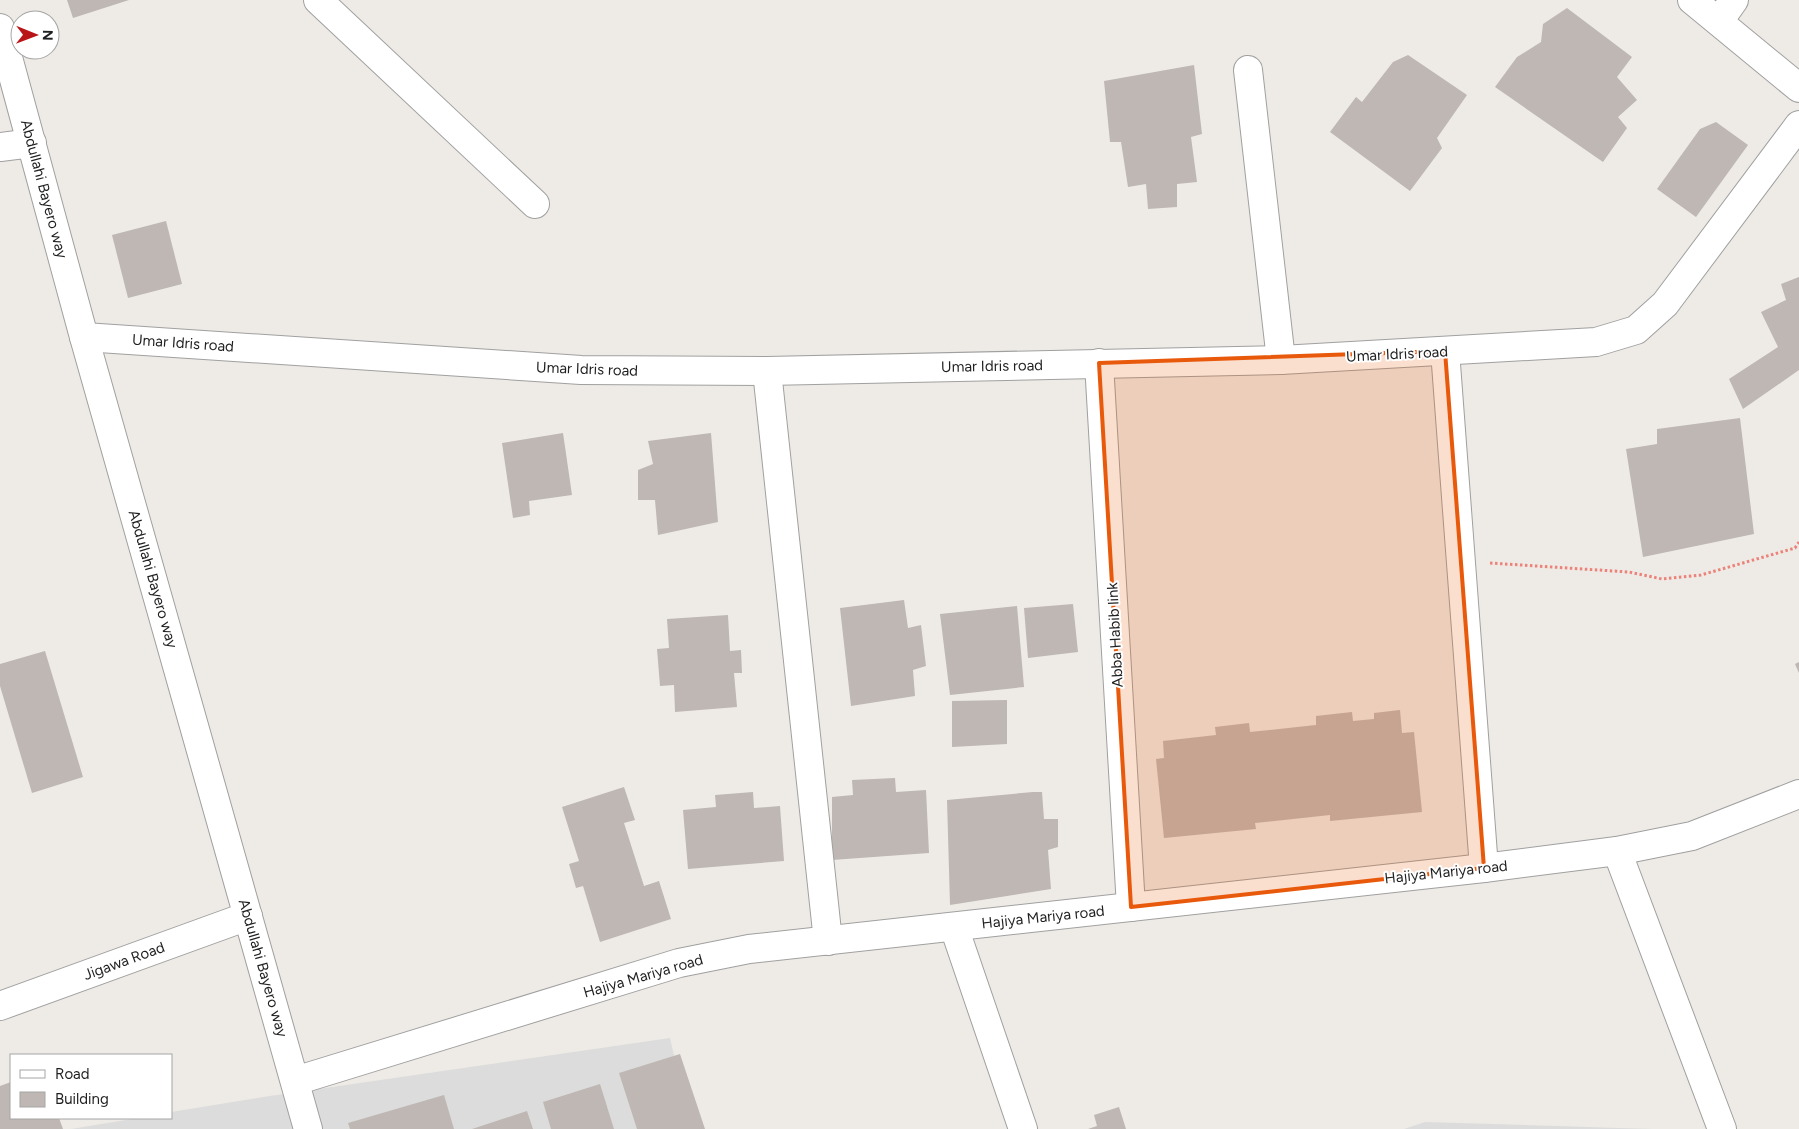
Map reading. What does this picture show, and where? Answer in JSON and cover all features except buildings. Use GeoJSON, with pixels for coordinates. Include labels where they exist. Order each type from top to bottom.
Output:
{"type":"FeatureCollection","features":[{"type":"Feature","properties":{"kind":"street"},"geometry":{"type":"LineString","coordinates":[[318,0],[535,204]]}},
{"type":"Feature","properties":{"kind":"street"},"geometry":{"type":"LineString","coordinates":[[1692,0],[1727,11],[1799,88]]}},
{"type":"Feature","properties":{"kind":"street","name":"Abdullahi Bayero way"},"geometry":{"type":"LineString","coordinates":[[0,28],[84,336],[308,1129]]}},
{"type":"Feature","properties":{"kind":"street"},"geometry":{"type":"LineString","coordinates":[[1248,70],[1281,360]]}},
{"type":"Feature","properties":{"kind":"street","name":"Umar Idris road"},"geometry":{"type":"LineString","coordinates":[[84,336],[581,370],[768,371],[1281,360],[1596,342],[1636,330],[1665,304],[1799,125]]}},
{"type":"Feature","properties":{"kind":"street"},"geometry":{"type":"LineString","coordinates":[[0,146],[32,143]]}},
{"type":"Feature","properties":{"kind":"street"},"geometry":{"type":"LineString","coordinates":[[1445,351],[1484,868]]}},
{"type":"Feature","properties":{"kind":"street","name":"Abba Habib link"},"geometry":{"type":"LineString","coordinates":[[1099,363],[1131,907]]}},
{"type":"Feature","properties":{"kind":"street"},"geometry":{"type":"LineString","coordinates":[[768,371],[828,940]]}},
{"type":"Feature","properties":{"kind":"street","name":"Hajiya Mariya road"},"geometry":{"type":"LineString","coordinates":[[295,1081],[679,963],[749,949],[1484,868],[1617,851],[1692,836],[1799,794]]}},
{"type":"Feature","properties":{"kind":"street"},"geometry":{"type":"LineString","coordinates":[[1617,851],[1722,1129]]}},
{"type":"Feature","properties":{"kind":"street","name":"Jigawa Road"},"geometry":{"type":"LineString","coordinates":[[0,1006],[248,916]]}},
{"type":"Feature","properties":{"kind":"street"},"geometry":{"type":"LineString","coordinates":[[954,927],[1024,1129]]}},
{"type":"Feature","properties":{"kind":"path"},"geometry":{"type":"LineString","coordinates":[[1461,561],[1629,572],[1662,579],[1701,575],[1795,548],[1799,542]]}},
{"type":"Feature","properties":{"kind":"highlighted area"},"geometry":{"type":"Polygon","coordinates":[[[1445,351],[1484,868],[1131,907],[1099,363],[1445,351]]]}},
{"type":"Feature","properties":{"kind":"shaded area"},"geometry":{"type":"Polygon","coordinates":[[[670,1038],[691,1129],[71,1129],[132,1119],[172,1119],[172,1112],[670,1038]]]}},
{"type":"Feature","properties":{"kind":"shaded area"},"geometry":{"type":"Polygon","coordinates":[[[1425,1122],[1652,1129],[1404,1129],[1425,1122]]]}}]}
